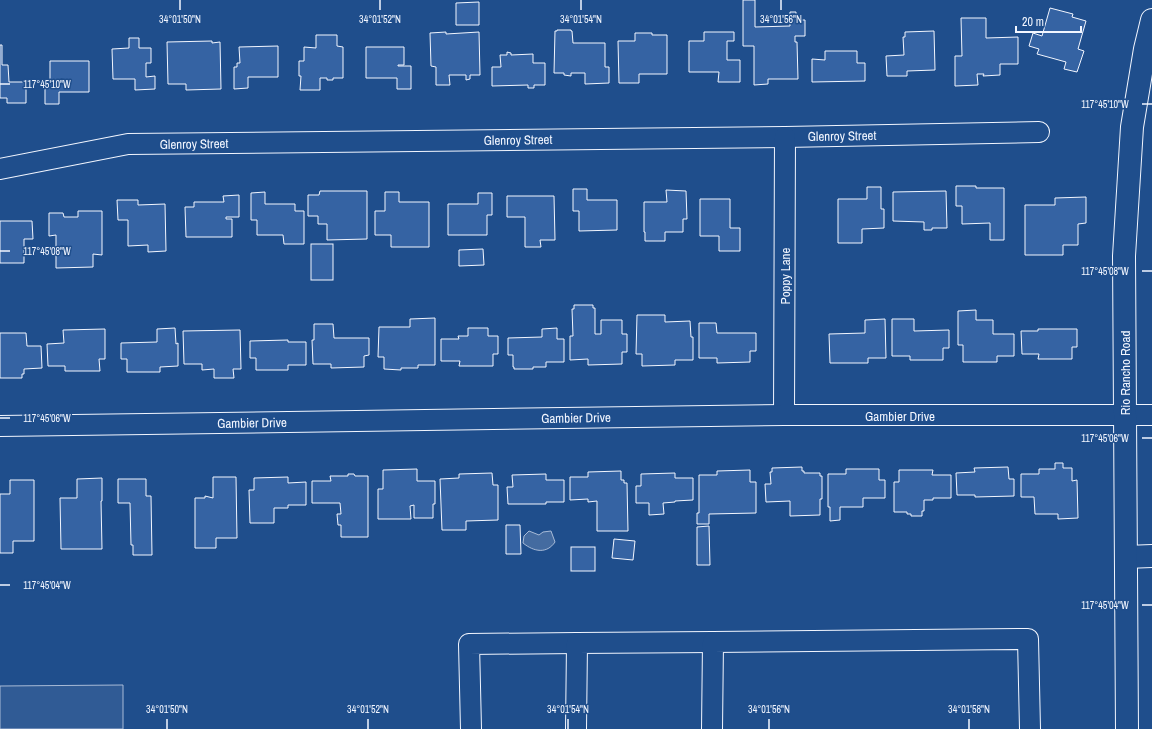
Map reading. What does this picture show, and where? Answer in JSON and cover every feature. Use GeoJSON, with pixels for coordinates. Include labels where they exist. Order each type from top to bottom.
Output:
{"type":"FeatureCollection","features":[{"type":"Feature","properties":{"kind":"main road","name":"Rio Rancho Road"},"geometry":{"type":"LineString","coordinates":[[1127,729],[1124,256],[1132,127],[1145,49],[1152,20]]}},
{"type":"Feature","properties":{"kind":"main road"},"geometry":{"type":"LineString","coordinates":[[1126,557],[1152,556]]}},
{"type":"Feature","properties":{"kind":"main road"},"geometry":{"type":"LineString","coordinates":[[1127,700],[1140,720],[1143,729]]}},
{"type":"Feature","properties":{"kind":"street","name":"Glenroy Street"},"geometry":{"type":"LineString","coordinates":[[0,169],[128,144],[785,137],[1039,132]]}},
{"type":"Feature","properties":{"kind":"street","name":"Poppy Lane"},"geometry":{"type":"LineString","coordinates":[[784,416],[785,137]]}},
{"type":"Feature","properties":{"kind":"street","name":"Gambier Drive"},"geometry":{"type":"LineString","coordinates":[[0,426],[784,416],[1152,415]]}},
{"type":"Feature","properties":{"kind":"street"},"geometry":{"type":"LineString","coordinates":[[471,729],[469,644],[1028,639],[1030,729]]}},
{"type":"Feature","properties":{"kind":"street"},"geometry":{"type":"LineString","coordinates":[[712,729],[713,642]]}},
{"type":"Feature","properties":{"kind":"street"},"geometry":{"type":"LineString","coordinates":[[576,729],[577,643]]}},
{"type":"Feature","properties":{"kind":"shaded area"},"geometry":{"type":"Polygon","coordinates":[[[529,531],[539,535],[543,532],[551,531],[555,542],[552,546],[544,550],[536,550],[523,543],[524,536],[529,531]]]}},
{"type":"Feature","properties":{"kind":"shaded area"},"geometry":{"type":"Polygon","coordinates":[[[123,685],[123,729],[0,729],[0,686],[123,685]]]}},
{"type":"Feature","properties":{"kind":"building"},"geometry":{"type":"Polygon","coordinates":[[[743,0],[755,0],[755,27],[790,26],[790,12],[796,12],[796,20],[805,20],[805,36],[795,36],[795,42],[797,42],[798,79],[768,79],[768,84],[754,85],[754,46],[743,46],[743,0]]]}},
{"type":"Feature","properties":{"kind":"building"},"geometry":{"type":"Polygon","coordinates":[[[479,2],[479,25],[456,25],[456,3],[479,2]]]}},
{"type":"Feature","properties":{"kind":"building"},"geometry":{"type":"Polygon","coordinates":[[[1050,8],[1073,14],[1072,17],[1086,21],[1078,49],[1084,51],[1077,72],[1064,69],[1066,62],[1037,54],[1039,49],[1029,46],[1033,33],[1042,36],[1050,8]]]}},
{"type":"Feature","properties":{"kind":"building"},"geometry":{"type":"Polygon","coordinates":[[[961,18],[986,18],[986,38],[1018,37],[1018,64],[1000,64],[1000,75],[983,76],[984,74],[977,74],[978,85],[955,86],[955,56],[962,56],[961,18]]]}},
{"type":"Feature","properties":{"kind":"building"},"geometry":{"type":"Polygon","coordinates":[[[571,30],[573,43],[605,43],[605,67],[609,67],[609,83],[585,84],[585,73],[571,73],[571,76],[564,75],[564,73],[554,73],[555,31],[571,30]]]}},
{"type":"Feature","properties":{"kind":"building"},"geometry":{"type":"Polygon","coordinates":[[[934,31],[935,70],[907,71],[907,76],[887,76],[886,56],[904,55],[903,37],[905,37],[905,32],[934,31]]]}},
{"type":"Feature","properties":{"kind":"building"},"geometry":{"type":"Polygon","coordinates":[[[446,32],[446,34],[479,32],[480,75],[470,75],[470,79],[466,80],[466,75],[449,75],[450,85],[436,85],[436,67],[431,66],[430,33],[446,32]]]}},
{"type":"Feature","properties":{"kind":"building"},"geometry":{"type":"Polygon","coordinates":[[[704,32],[734,32],[734,41],[727,41],[727,60],[740,60],[740,82],[718,82],[719,72],[689,72],[689,41],[704,41],[704,32]]]}},
{"type":"Feature","properties":{"kind":"building"},"geometry":{"type":"Polygon","coordinates":[[[635,33],[667,35],[667,74],[639,74],[639,83],[619,83],[618,41],[635,41],[635,33]]]}},
{"type":"Feature","properties":{"kind":"building"},"geometry":{"type":"Polygon","coordinates":[[[316,35],[337,35],[337,46],[343,47],[343,78],[333,78],[333,80],[327,80],[327,78],[320,78],[320,90],[300,90],[301,76],[299,76],[299,61],[304,61],[304,47],[316,48],[316,35]]]}},
{"type":"Feature","properties":{"kind":"building"},"geometry":{"type":"Polygon","coordinates":[[[129,38],[139,38],[139,48],[151,48],[151,63],[146,63],[146,77],[155,76],[155,89],[135,90],[135,79],[113,79],[112,49],[129,48],[129,38]]]}},
{"type":"Feature","properties":{"kind":"building"},"geometry":{"type":"Polygon","coordinates":[[[212,41],[212,43],[220,42],[221,89],[186,90],[186,84],[168,84],[167,42],[212,41]]]}},
{"type":"Feature","properties":{"kind":"building"},"geometry":{"type":"Polygon","coordinates":[[[0,45],[2,45],[2,65],[8,65],[9,82],[26,82],[26,103],[7,103],[7,98],[0,98],[0,45]]]}},
{"type":"Feature","properties":{"kind":"building"},"geometry":{"type":"Polygon","coordinates":[[[278,46],[278,77],[248,77],[248,88],[234,89],[234,67],[237,67],[237,63],[240,63],[239,47],[278,46]]]}},
{"type":"Feature","properties":{"kind":"building"},"geometry":{"type":"Polygon","coordinates":[[[366,47],[404,47],[404,65],[398,66],[411,66],[411,89],[397,89],[397,78],[366,78],[366,47]]]}},
{"type":"Feature","properties":{"kind":"building"},"geometry":{"type":"Polygon","coordinates":[[[825,51],[857,51],[857,63],[865,63],[865,81],[812,82],[812,59],[825,60],[825,51]]]}},
{"type":"Feature","properties":{"kind":"building"},"geometry":{"type":"Polygon","coordinates":[[[507,52],[511,53],[511,55],[533,54],[533,63],[545,63],[545,85],[534,85],[534,88],[528,88],[528,85],[492,86],[492,67],[501,67],[500,55],[507,55],[507,52]]]}},
{"type":"Feature","properties":{"kind":"building"},"geometry":{"type":"Polygon","coordinates":[[[50,61],[89,61],[89,92],[59,92],[59,104],[45,104],[45,80],[50,80],[50,61]]]}},
{"type":"Feature","properties":{"kind":"building"},"geometry":{"type":"Polygon","coordinates":[[[956,186],[1004,188],[1004,240],[990,240],[990,223],[962,224],[962,206],[956,206],[956,186]]]}},
{"type":"Feature","properties":{"kind":"building"},"geometry":{"type":"Polygon","coordinates":[[[867,187],[881,187],[881,209],[884,209],[884,228],[862,229],[862,243],[838,243],[838,199],[867,199],[867,187]]]}},
{"type":"Feature","properties":{"kind":"building"},"geometry":{"type":"Polygon","coordinates":[[[573,189],[587,189],[587,200],[617,200],[617,230],[579,231],[579,211],[573,211],[573,189]]]}},
{"type":"Feature","properties":{"kind":"building"},"geometry":{"type":"Polygon","coordinates":[[[666,190],[686,191],[687,219],[683,219],[683,232],[665,232],[665,241],[645,241],[644,202],[667,202],[666,190]]]}},
{"type":"Feature","properties":{"kind":"building"},"geometry":{"type":"Polygon","coordinates":[[[320,191],[367,191],[367,239],[327,240],[327,224],[318,224],[318,216],[308,216],[308,195],[319,195],[320,191]]]}},
{"type":"Feature","properties":{"kind":"building"},"geometry":{"type":"Polygon","coordinates":[[[946,191],[947,228],[932,228],[932,230],[924,230],[924,222],[893,221],[893,192],[946,191]]]}},
{"type":"Feature","properties":{"kind":"building"},"geometry":{"type":"Polygon","coordinates":[[[265,192],[265,204],[295,204],[295,211],[304,211],[304,244],[284,244],[283,235],[257,235],[257,220],[251,220],[251,193],[265,192]]]}},
{"type":"Feature","properties":{"kind":"building"},"geometry":{"type":"Polygon","coordinates":[[[385,192],[399,192],[399,202],[429,202],[429,247],[391,247],[391,235],[375,235],[375,211],[385,211],[385,192]]]}},
{"type":"Feature","properties":{"kind":"building"},"geometry":{"type":"Polygon","coordinates":[[[478,193],[492,193],[492,215],[487,215],[487,235],[448,235],[448,204],[478,204],[478,193]]]}},
{"type":"Feature","properties":{"kind":"building"},"geometry":{"type":"Polygon","coordinates":[[[239,195],[239,217],[226,217],[226,219],[232,219],[232,237],[186,237],[185,207],[194,207],[194,202],[224,202],[223,196],[239,195]]]}},
{"type":"Feature","properties":{"kind":"building"},"geometry":{"type":"Polygon","coordinates":[[[507,196],[554,196],[555,240],[540,240],[541,247],[525,247],[525,217],[507,217],[507,196]]]}},
{"type":"Feature","properties":{"kind":"building"},"geometry":{"type":"Polygon","coordinates":[[[1086,197],[1086,223],[1078,224],[1078,245],[1063,245],[1063,255],[1025,255],[1025,205],[1055,205],[1055,198],[1086,197]]]}},
{"type":"Feature","properties":{"kind":"building"},"geometry":{"type":"Polygon","coordinates":[[[700,199],[730,199],[730,228],[740,228],[740,251],[719,251],[719,236],[700,236],[700,199]]]}},
{"type":"Feature","properties":{"kind":"building"},"geometry":{"type":"Polygon","coordinates":[[[117,200],[138,200],[138,205],[165,204],[166,251],[148,252],[148,245],[128,246],[128,220],[118,220],[117,200]]]}},
{"type":"Feature","properties":{"kind":"building"},"geometry":{"type":"Polygon","coordinates":[[[78,211],[102,211],[102,255],[93,254],[93,267],[56,268],[56,235],[49,236],[49,213],[63,213],[64,217],[78,217],[78,211]]]}},
{"type":"Feature","properties":{"kind":"building"},"geometry":{"type":"Polygon","coordinates":[[[0,221],[32,221],[33,239],[24,239],[24,263],[0,263],[0,221]]]}},
{"type":"Feature","properties":{"kind":"building"},"geometry":{"type":"Polygon","coordinates":[[[311,244],[333,244],[333,280],[311,280],[311,244]]]}},
{"type":"Feature","properties":{"kind":"building"},"geometry":{"type":"Polygon","coordinates":[[[483,249],[484,265],[459,266],[459,250],[483,249]]]}},
{"type":"Feature","properties":{"kind":"building"},"geometry":{"type":"Polygon","coordinates":[[[574,305],[593,305],[593,308],[595,308],[595,334],[601,334],[601,320],[622,320],[622,334],[627,334],[627,352],[622,352],[622,364],[588,365],[588,359],[570,360],[570,336],[573,336],[572,309],[574,309],[574,305]]]}},
{"type":"Feature","properties":{"kind":"building"},"geometry":{"type":"Polygon","coordinates":[[[976,310],[976,320],[993,320],[993,334],[1014,334],[1014,356],[997,356],[997,362],[963,362],[963,345],[958,345],[958,311],[976,310]]]}},
{"type":"Feature","properties":{"kind":"building"},"geometry":{"type":"Polygon","coordinates":[[[637,315],[665,315],[665,322],[690,321],[691,337],[693,337],[693,360],[675,360],[675,365],[642,366],[642,354],[636,354],[637,315]]]}},
{"type":"Feature","properties":{"kind":"building"},"geometry":{"type":"Polygon","coordinates":[[[435,318],[435,365],[418,365],[418,368],[401,368],[401,370],[384,369],[384,357],[378,357],[379,327],[410,327],[410,319],[435,318]]]}},
{"type":"Feature","properties":{"kind":"building"},"geometry":{"type":"Polygon","coordinates":[[[885,319],[886,358],[868,358],[868,363],[830,363],[829,334],[865,333],[865,320],[885,319]]]}},
{"type":"Feature","properties":{"kind":"building"},"geometry":{"type":"Polygon","coordinates":[[[892,319],[914,319],[914,331],[949,330],[949,348],[943,348],[943,360],[910,360],[910,356],[892,356],[892,319]]]}},
{"type":"Feature","properties":{"kind":"building"},"geometry":{"type":"Polygon","coordinates":[[[699,323],[716,323],[717,333],[756,333],[756,351],[750,351],[750,362],[717,363],[717,358],[699,358],[699,323]]]}},
{"type":"Feature","properties":{"kind":"building"},"geometry":{"type":"Polygon","coordinates":[[[314,324],[333,324],[334,338],[369,338],[369,355],[364,356],[364,367],[331,368],[331,364],[313,364],[312,340],[314,340],[314,324]]]}},
{"type":"Feature","properties":{"kind":"building"},"geometry":{"type":"Polygon","coordinates":[[[175,328],[176,344],[178,343],[178,366],[160,367],[160,372],[127,372],[127,359],[121,359],[121,343],[157,342],[157,329],[175,328]]]}},
{"type":"Feature","properties":{"kind":"building"},"geometry":{"type":"Polygon","coordinates":[[[468,328],[488,328],[488,336],[498,336],[498,354],[493,354],[493,366],[459,366],[460,361],[441,361],[441,339],[459,339],[458,336],[468,336],[468,328]]]}},
{"type":"Feature","properties":{"kind":"building"},"geometry":{"type":"Polygon","coordinates":[[[557,328],[557,339],[564,339],[564,362],[546,362],[546,367],[533,367],[533,369],[514,369],[513,355],[508,355],[508,338],[542,337],[542,329],[557,328]]]}},
{"type":"Feature","properties":{"kind":"building"},"geometry":{"type":"Polygon","coordinates":[[[105,329],[105,359],[99,359],[100,371],[65,371],[65,366],[48,366],[47,344],[64,343],[63,330],[105,329]]]}},
{"type":"Feature","properties":{"kind":"building"},"geometry":{"type":"Polygon","coordinates":[[[1038,329],[1077,329],[1077,347],[1072,347],[1072,359],[1038,359],[1039,354],[1022,354],[1021,331],[1038,331],[1038,329]]]}},
{"type":"Feature","properties":{"kind":"building"},"geometry":{"type":"Polygon","coordinates":[[[240,330],[241,369],[233,369],[234,378],[214,378],[214,369],[202,370],[202,364],[184,364],[183,331],[240,330]]]}},
{"type":"Feature","properties":{"kind":"building"},"geometry":{"type":"Polygon","coordinates":[[[0,333],[26,333],[27,346],[41,346],[42,368],[24,369],[22,378],[0,378],[0,333]]]}},
{"type":"Feature","properties":{"kind":"building"},"geometry":{"type":"Polygon","coordinates":[[[288,340],[288,342],[306,342],[306,365],[288,365],[288,370],[256,370],[256,358],[250,358],[250,341],[288,340]]]}},
{"type":"Feature","properties":{"kind":"building"},"geometry":{"type":"Polygon","coordinates":[[[1055,463],[1063,463],[1063,468],[1072,468],[1072,481],[1077,480],[1078,518],[1058,519],[1058,514],[1035,514],[1034,497],[1021,497],[1021,474],[1039,474],[1039,469],[1055,469],[1055,463]]]}},
{"type":"Feature","properties":{"kind":"building"},"geometry":{"type":"Polygon","coordinates":[[[802,467],[802,471],[804,471],[804,473],[820,473],[820,476],[822,476],[820,515],[790,516],[790,501],[766,502],[765,484],[771,484],[770,472],[772,472],[772,468],[802,467]]]}},
{"type":"Feature","properties":{"kind":"building"},"geometry":{"type":"Polygon","coordinates":[[[1008,467],[1009,479],[1014,479],[1014,496],[975,497],[975,495],[957,495],[956,473],[975,472],[974,468],[1008,467]]]}},
{"type":"Feature","properties":{"kind":"building"},"geometry":{"type":"Polygon","coordinates":[[[417,469],[417,481],[435,481],[435,504],[433,504],[433,518],[414,518],[414,505],[410,506],[411,519],[378,519],[378,489],[383,489],[383,470],[417,469]]]}},
{"type":"Feature","properties":{"kind":"building"},"geometry":{"type":"Polygon","coordinates":[[[846,469],[879,469],[879,480],[885,480],[885,498],[863,498],[863,507],[840,507],[840,520],[830,521],[830,507],[828,507],[828,474],[846,474],[846,469]]]}},
{"type":"Feature","properties":{"kind":"building"},"geometry":{"type":"Polygon","coordinates":[[[750,470],[750,482],[756,482],[756,513],[709,514],[709,524],[697,524],[697,513],[699,513],[699,475],[717,475],[717,471],[750,470]]]}},
{"type":"Feature","properties":{"kind":"building"},"geometry":{"type":"Polygon","coordinates":[[[899,470],[933,470],[932,475],[951,475],[951,498],[933,498],[933,500],[924,500],[924,511],[922,511],[922,516],[911,516],[911,514],[907,514],[907,512],[894,512],[894,482],[899,482],[899,470]]]}},
{"type":"Feature","properties":{"kind":"building"},"geometry":{"type":"Polygon","coordinates":[[[621,471],[621,480],[624,480],[624,483],[627,483],[628,531],[597,531],[597,501],[588,502],[588,499],[570,500],[570,477],[588,477],[588,472],[621,471]]]}},
{"type":"Feature","properties":{"kind":"building"},"geometry":{"type":"Polygon","coordinates":[[[492,473],[493,485],[498,485],[498,520],[466,521],[466,530],[442,530],[440,479],[459,478],[459,474],[492,473]]]}},
{"type":"Feature","properties":{"kind":"building"},"geometry":{"type":"Polygon","coordinates":[[[675,473],[675,478],[693,478],[693,500],[663,503],[664,514],[649,515],[649,503],[636,503],[636,486],[641,486],[641,474],[675,473]]]}},
{"type":"Feature","properties":{"kind":"building"},"geometry":{"type":"Polygon","coordinates":[[[348,474],[354,474],[355,476],[368,476],[368,537],[341,537],[341,525],[338,525],[337,514],[341,514],[340,503],[312,503],[312,481],[331,481],[330,476],[348,476],[348,474]]]}},
{"type":"Feature","properties":{"kind":"building"},"geometry":{"type":"Polygon","coordinates":[[[546,474],[546,480],[564,480],[564,502],[546,502],[546,504],[508,504],[507,487],[513,487],[512,475],[546,474]]]}},
{"type":"Feature","properties":{"kind":"building"},"geometry":{"type":"Polygon","coordinates":[[[213,477],[236,477],[237,538],[216,538],[216,548],[195,548],[195,498],[205,498],[205,496],[213,498],[213,477]]]}},
{"type":"Feature","properties":{"kind":"building"},"geometry":{"type":"Polygon","coordinates":[[[288,477],[288,483],[306,482],[306,505],[288,505],[288,508],[274,508],[274,523],[250,523],[249,490],[254,490],[254,478],[288,477]]]}},
{"type":"Feature","properties":{"kind":"building"},"geometry":{"type":"Polygon","coordinates":[[[102,478],[102,549],[61,549],[60,498],[77,498],[77,479],[102,478]]]}},
{"type":"Feature","properties":{"kind":"building"},"geometry":{"type":"Polygon","coordinates":[[[118,479],[146,479],[146,496],[151,496],[152,555],[133,555],[133,545],[131,545],[130,503],[118,503],[118,479]]]}},
{"type":"Feature","properties":{"kind":"building"},"geometry":{"type":"Polygon","coordinates":[[[10,480],[34,480],[34,541],[13,541],[13,553],[0,553],[0,494],[10,494],[10,480]]]}},
{"type":"Feature","properties":{"kind":"building"},"geometry":{"type":"Polygon","coordinates":[[[506,525],[520,525],[521,554],[506,554],[506,525]]]}},
{"type":"Feature","properties":{"kind":"building"},"geometry":{"type":"Polygon","coordinates":[[[709,526],[710,565],[697,565],[697,527],[709,526]]]}},
{"type":"Feature","properties":{"kind":"building"},"geometry":{"type":"Polygon","coordinates":[[[614,539],[635,541],[633,560],[612,558],[614,539]]]}},
{"type":"Feature","properties":{"kind":"building"},"geometry":{"type":"Polygon","coordinates":[[[571,547],[595,547],[595,571],[571,571],[571,547]]]}}]}
